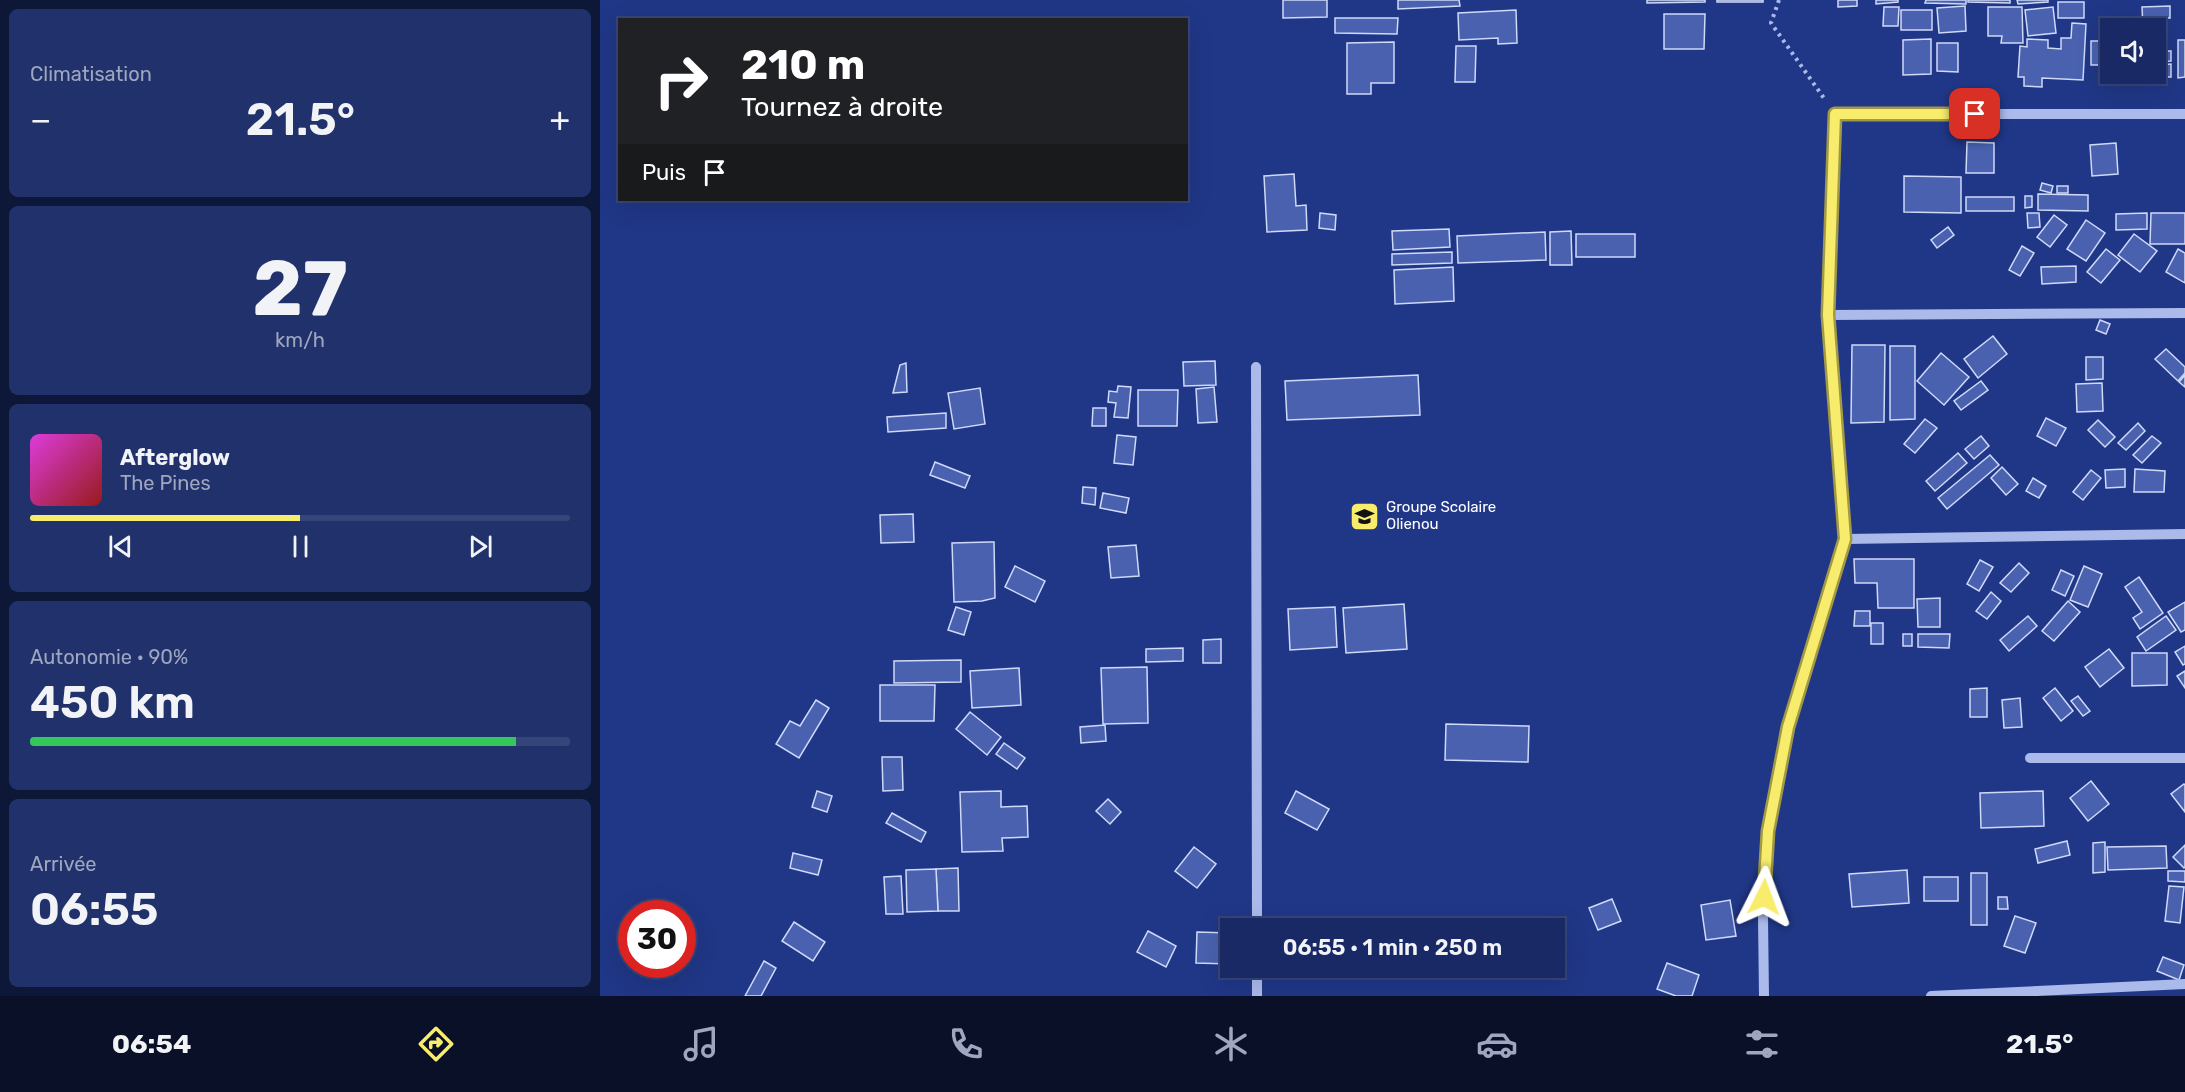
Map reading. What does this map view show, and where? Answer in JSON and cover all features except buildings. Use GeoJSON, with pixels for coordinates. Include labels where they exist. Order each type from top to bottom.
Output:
{"type":"FeatureCollection","features":[{"type":"Feature","properties":{"kind":"street"},"geometry":{"type":"LineString","coordinates":[[1764,996],[1763,918],[1768,831],[1788,727],[1845,539],[1828,315],[1835,114],[2185,114]]}},
{"type":"Feature","properties":{"kind":"street"},"geometry":{"type":"LineString","coordinates":[[1828,315],[2185,313]]}},
{"type":"Feature","properties":{"kind":"street"},"geometry":{"type":"LineString","coordinates":[[1256,367],[1257,918]]}},
{"type":"Feature","properties":{"kind":"street"},"geometry":{"type":"LineString","coordinates":[[1845,539],[2185,534]]}},
{"type":"Feature","properties":{"kind":"street"},"geometry":{"type":"LineString","coordinates":[[2030,758],[2185,758]]}},
{"type":"Feature","properties":{"kind":"street"},"geometry":{"type":"LineString","coordinates":[[1257,978],[1257,996]]}},
{"type":"Feature","properties":{"kind":"street"},"geometry":{"type":"LineString","coordinates":[[1930,996],[2185,984]]}},
{"type":"Feature","properties":{"kind":"path"},"geometry":{"type":"LineString","coordinates":[[1779,0],[1771,23],[1835,114]]}},
{"type":"Feature","properties":{"kind":"place","name":"Groupe Scolaire Olienou"},"geometry":{"type":"Point","coordinates":[1365,516]}},
{"type":"Feature","properties":{"kind":"route"},"geometry":{"type":"LineString","coordinates":[[1764,897],[1768,831],[1788,727],[1845,539],[1828,315],[1835,114],[1975,114]]}}]}
